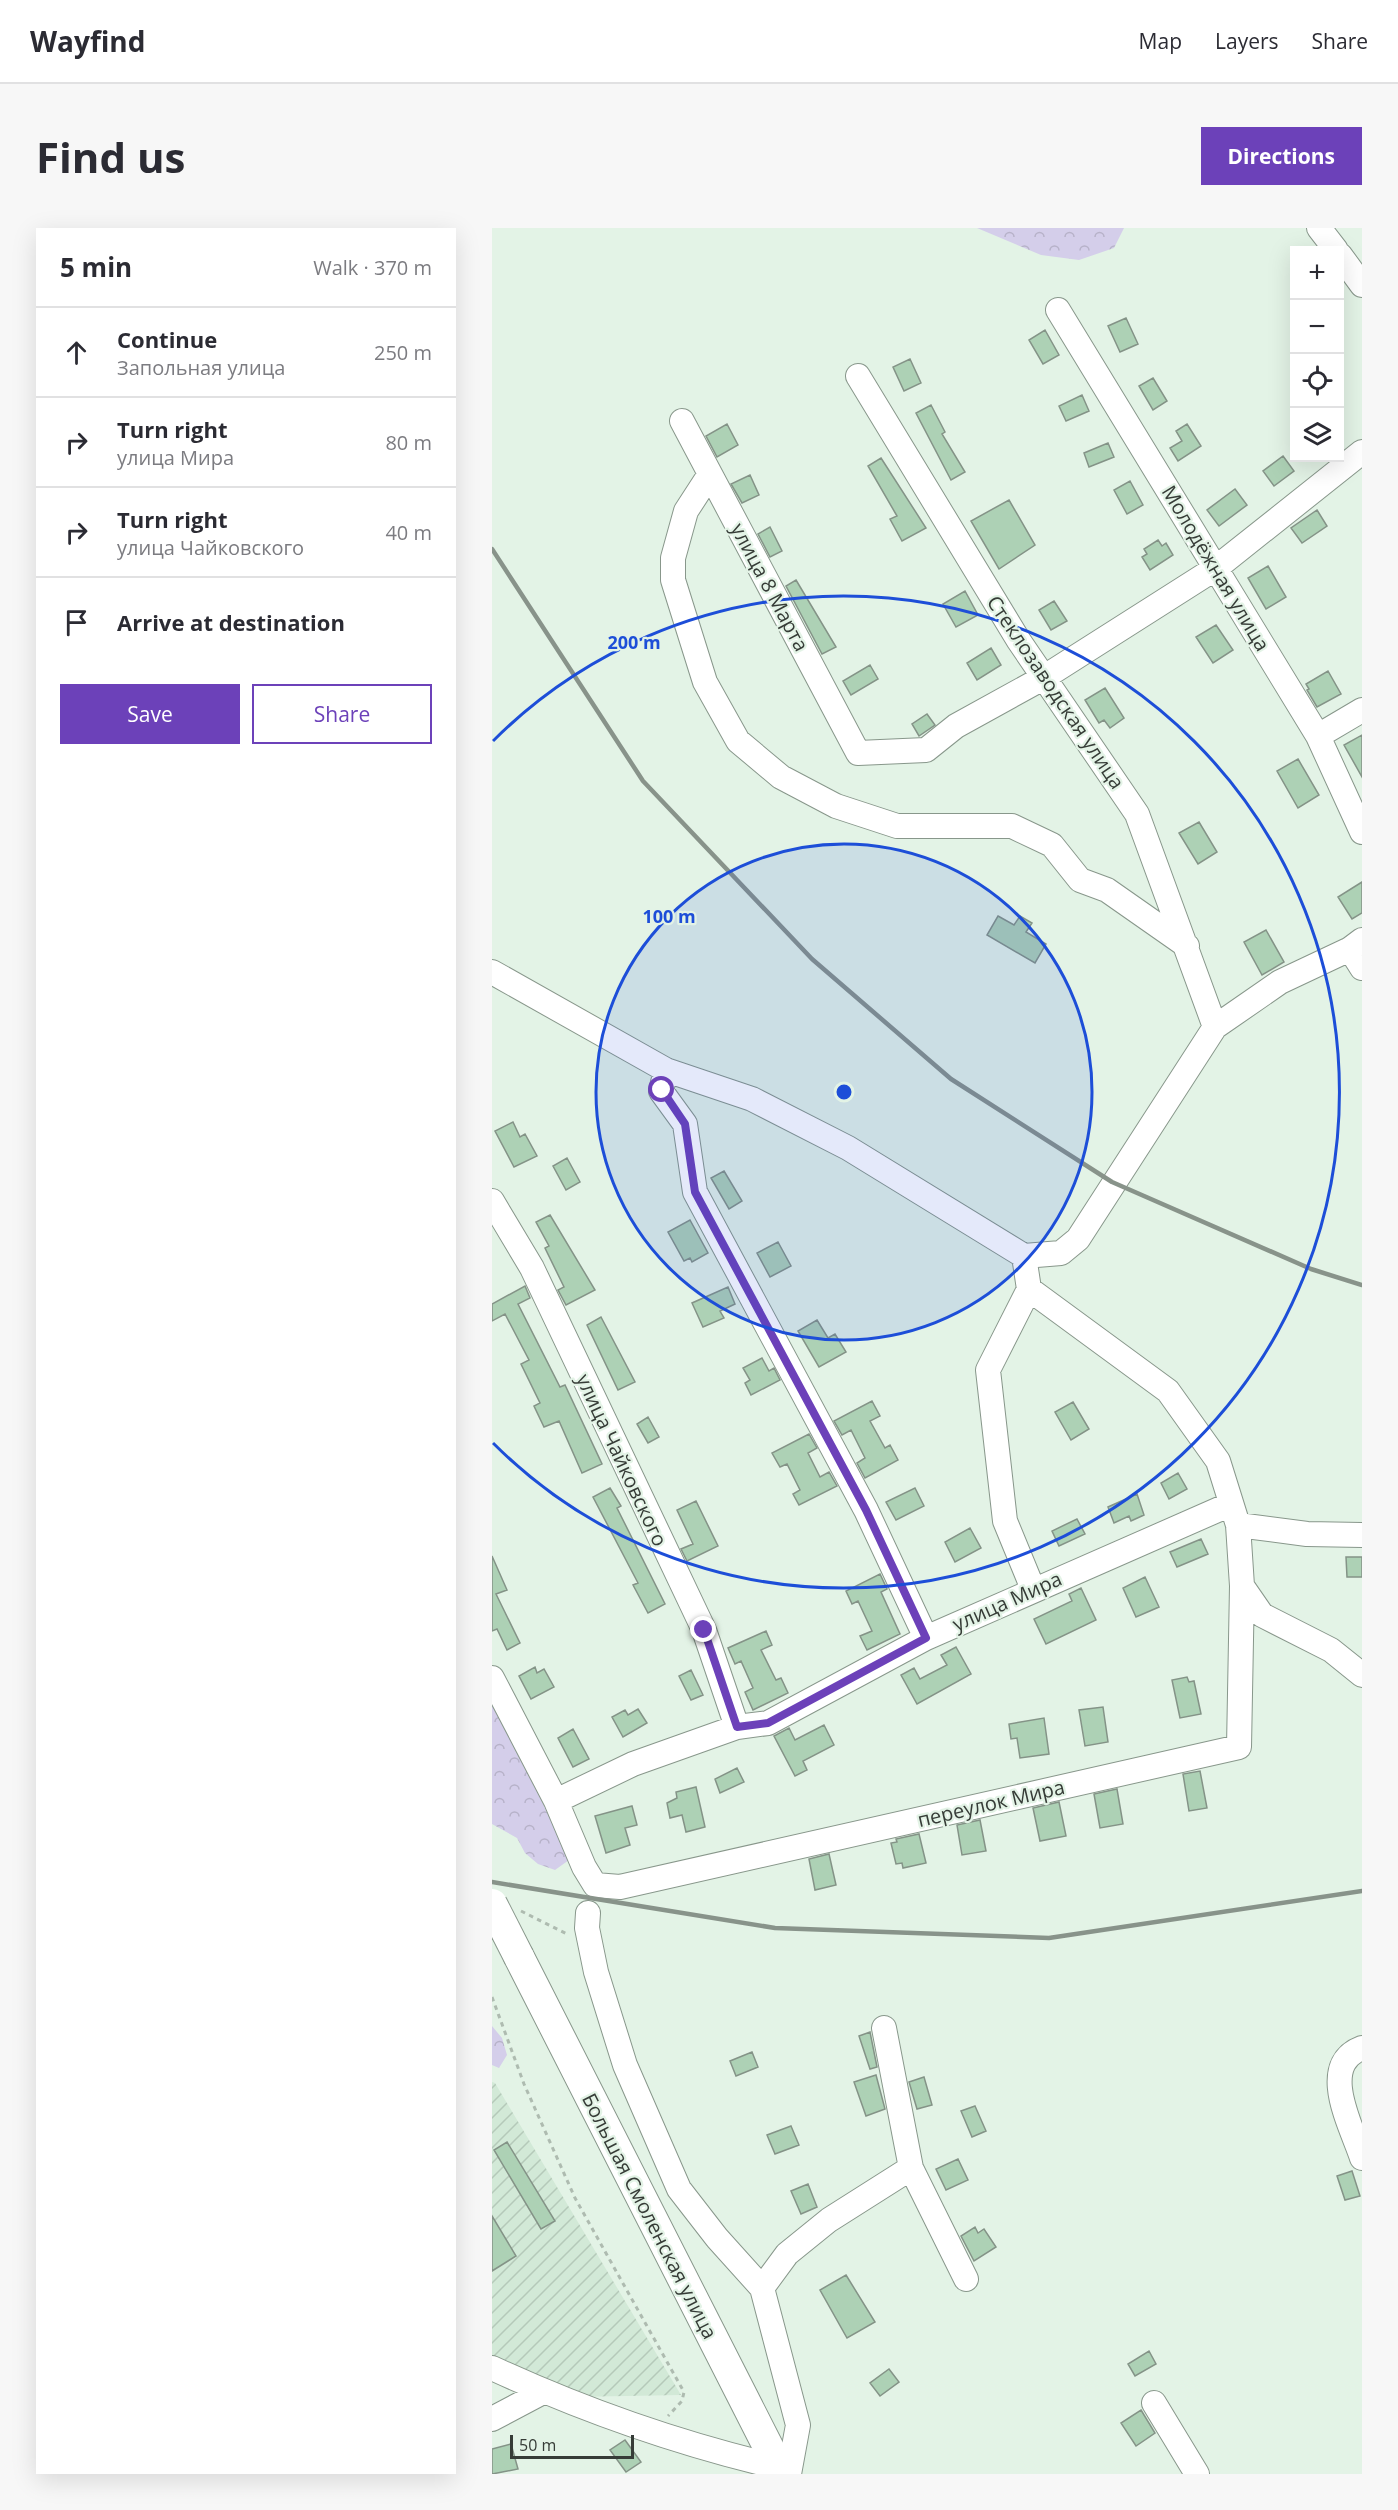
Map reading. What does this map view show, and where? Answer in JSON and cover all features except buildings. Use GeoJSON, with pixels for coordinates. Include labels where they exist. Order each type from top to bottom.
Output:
{"type":"FeatureCollection","features":[{"type":"Feature","properties":{"kind":"main road","name":"Большая Смоленская улица"},"geometry":{"type":"LineString","coordinates":[[502,1908],[519,1957],[783,2472]]}},
{"type":"Feature","properties":{"kind":"street"},"geometry":{"type":"LineString","coordinates":[[1319,228],[1333,246]]}},
{"type":"Feature","properties":{"kind":"street"},"geometry":{"type":"LineString","coordinates":[[1344,260],[1362,285]]}},
{"type":"Feature","properties":{"kind":"street","name":"Молодёжная улица"},"geometry":{"type":"LineString","coordinates":[[1058,310],[1318,736],[1362,832]]}},
{"type":"Feature","properties":{"kind":"street","name":"Стеклозаводская улица"},"geometry":{"type":"LineString","coordinates":[[858,376],[1043,678],[1137,814],[1215,1027]]}},
{"type":"Feature","properties":{"kind":"street","name":"улица 8 Марта"},"geometry":{"type":"LineString","coordinates":[[681,421],[858,753],[926,750],[956,726],[1043,678]]}},
{"type":"Feature","properties":{"kind":"street"},"geometry":{"type":"LineString","coordinates":[[1043,678],[1216,568],[1362,452]]}},
{"type":"Feature","properties":{"kind":"street"},"geometry":{"type":"LineString","coordinates":[[710,474],[686,511],[673,558],[673,580],[705,682],[738,741],[781,777],[836,806],[897,826],[1012,825],[1052,845],[1080,880],[1107,890],[1187,946]]}},
{"type":"Feature","properties":{"kind":"street"},"geometry":{"type":"LineString","coordinates":[[1318,736],[1362,710]]}},
{"type":"Feature","properties":{"kind":"street"},"geometry":{"type":"LineString","coordinates":[[492,972],[666,1070],[752,1099],[848,1148],[1024,1256],[1061,1253],[1078,1239],[1215,1027],[1280,982],[1358,953]]}},
{"type":"Feature","properties":{"kind":"street"},"geometry":{"type":"LineString","coordinates":[[666,1070],[662,1090],[685,1124],[695,1192],[866,1510],[926,1638]]}},
{"type":"Feature","properties":{"kind":"street","name":"улица Чайковского"},"geometry":{"type":"LineString","coordinates":[[492,1201],[532,1268],[704,1630],[737,1727]]}},
{"type":"Feature","properties":{"kind":"street"},"geometry":{"type":"LineString","coordinates":[[1024,1256],[1029,1289],[988,1370],[1005,1521],[1033,1589]]}},
{"type":"Feature","properties":{"kind":"street","name":"переулок Мира"},"geometry":{"type":"LineString","coordinates":[[556,1801],[584,1867],[595,1885],[620,1887],[1239,1746],[1242,1586],[1234,1514],[1218,1461],[1168,1391],[1029,1289]]}},
{"type":"Feature","properties":{"kind":"street"},"geometry":{"type":"LineString","coordinates":[[1234,1514],[1307,1534],[1362,1535]]}},
{"type":"Feature","properties":{"kind":"street","name":"улица Мира"},"geometry":{"type":"LineString","coordinates":[[556,1801],[633,1764],[737,1727],[768,1723],[926,1638],[1033,1589],[1234,1514]]}},
{"type":"Feature","properties":{"kind":"street"},"geometry":{"type":"LineString","coordinates":[[1242,1586],[1263,1615],[1331,1650],[1362,1676]]}},
{"type":"Feature","properties":{"kind":"street"},"geometry":{"type":"LineString","coordinates":[[492,1678],[556,1801]]}},
{"type":"Feature","properties":{"kind":"street"},"geometry":{"type":"LineString","coordinates":[[492,2368],[543,2392],[645,2427],[723,2464],[783,2472],[798,2425],[762,2288],[717,2238],[679,2189],[625,2065],[596,1972],[588,1913]]}},
{"type":"Feature","properties":{"kind":"street"},"geometry":{"type":"LineString","coordinates":[[884,2028],[911,2168],[966,2279]]}},
{"type":"Feature","properties":{"kind":"street"},"geometry":{"type":"LineString","coordinates":[[1362,2048],[1353,2051],[1340,2068],[1340,2092],[1362,2158]]}},
{"type":"Feature","properties":{"kind":"street"},"geometry":{"type":"LineString","coordinates":[[762,2288],[787,2254],[795,2247],[829,2220],[911,2168]]}},
{"type":"Feature","properties":{"kind":"street"},"geometry":{"type":"LineString","coordinates":[[492,2419],[543,2392]]}},
{"type":"Feature","properties":{"kind":"street"},"geometry":{"type":"LineString","coordinates":[[1154,2403],[1197,2474]]}},
{"type":"Feature","properties":{"kind":"path"},"geometry":{"type":"LineString","coordinates":[[502,1908],[521,1911],[580,1941],[590,1941]]}},
{"type":"Feature","properties":{"kind":"path"},"geometry":{"type":"LineString","coordinates":[[492,1997],[524,2084],[575,2198],[684,2392],[682,2401],[669,2415],[645,2427]]}},
{"type":"Feature","properties":{"kind":"shaded area"},"geometry":{"type":"Polygon","coordinates":[[[492,2082],[495,2083],[681,2395],[572,2397],[492,2357],[492,2082]]]}},
{"type":"Feature","properties":{"kind":"green space"},"geometry":{"type":"Polygon","coordinates":[[[977,228],[1124,228],[1114,248],[1079,260],[1041,255],[977,228]]]}},
{"type":"Feature","properties":{"kind":"green space"},"geometry":{"type":"Polygon","coordinates":[[[492,1693],[569,1860],[555,1870],[538,1864],[525,1853],[517,1838],[492,1824],[492,1693]]]}},
{"type":"Feature","properties":{"kind":"green space"},"geometry":{"type":"Polygon","coordinates":[[[492,2026],[502,2038],[507,2055],[499,2068],[492,2065],[492,2026]]]}},
{"type":"Feature","properties":{"kind":"railway"},"geometry":{"type":"LineString","coordinates":[[492,549],[643,781],[812,959],[951,1079],[1112,1182],[1311,1269],[1362,1285]]}},
{"type":"Feature","properties":{"kind":"railway"},"geometry":{"type":"LineString","coordinates":[[492,1882],[775,1928],[1049,1938],[1362,1891]]}},
{"type":"Feature","properties":{"kind":"route"},"geometry":{"type":"LineString","coordinates":[[662,1090],[685,1124],[695,1192],[866,1510],[926,1638],[768,1723],[737,1727],[704,1630]]}}]}
